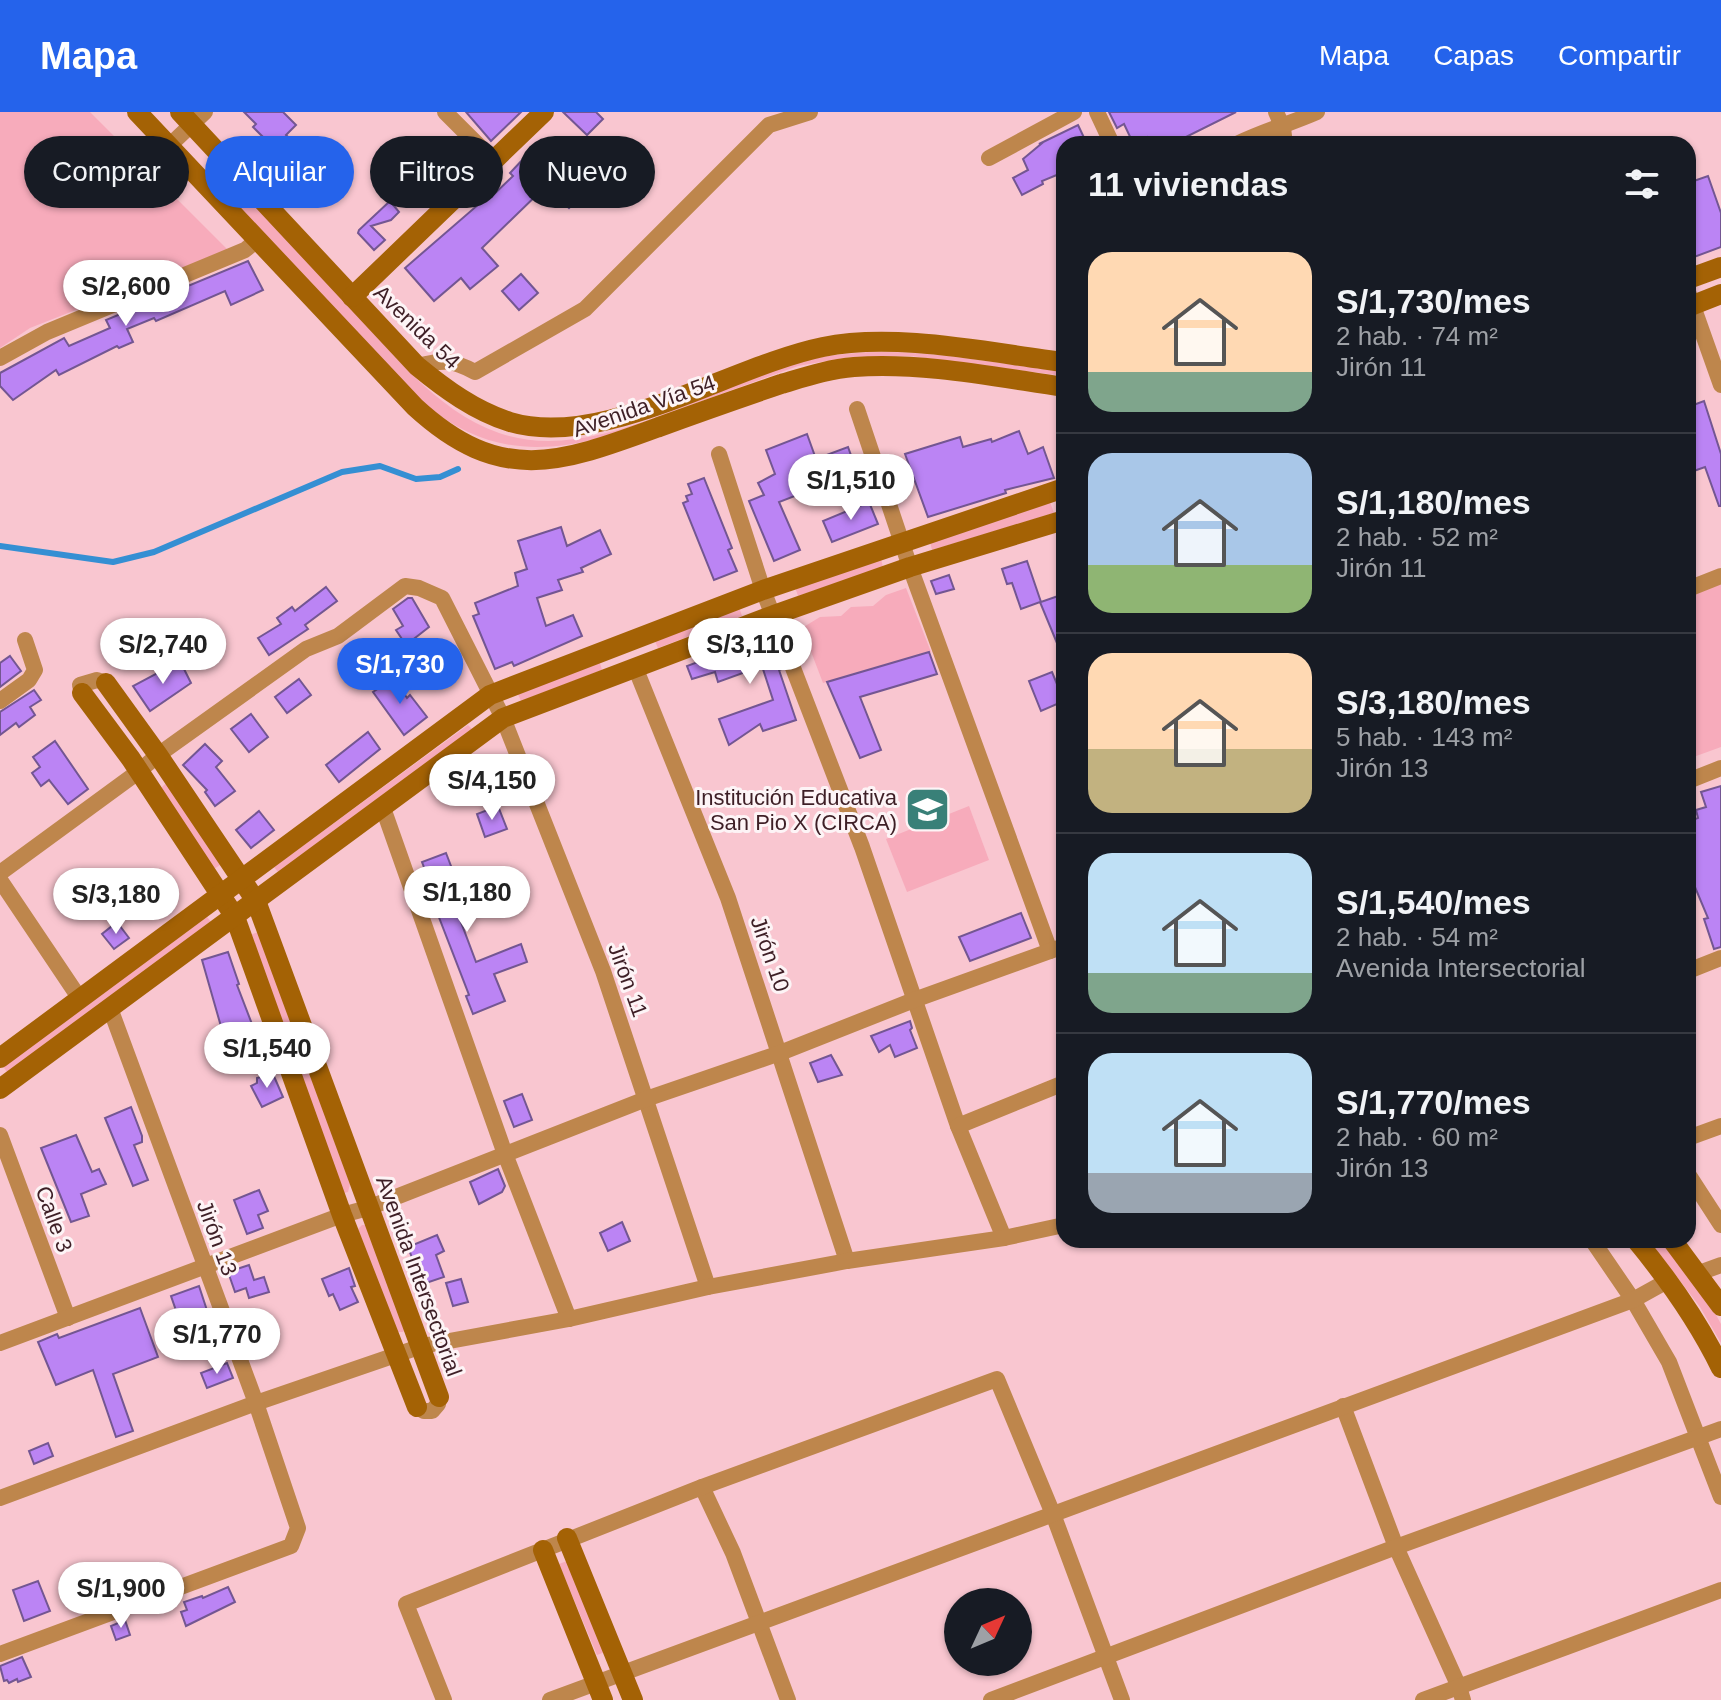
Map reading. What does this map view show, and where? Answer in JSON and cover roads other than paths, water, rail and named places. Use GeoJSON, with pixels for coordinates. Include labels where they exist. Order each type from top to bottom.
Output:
{"type":"FeatureCollection","features":[{"type":"Feature","properties":{"kind":"street","name":"Avenida Vía 54"},"geometry":{"type":"LineString","coordinates":[[137,112],[160,136]]}},
{"type":"Feature","properties":{"kind":"street"},"geometry":{"type":"LineString","coordinates":[[445,112],[469,136]]}},
{"type":"Feature","properties":{"kind":"street"},"geometry":{"type":"LineString","coordinates":[[503,152],[544,112]]}},
{"type":"Feature","properties":{"kind":"street"},"geometry":{"type":"LineString","coordinates":[[417,366],[443,360],[458,363],[475,372],[585,309],[769,125],[810,112]]}},
{"type":"Feature","properties":{"kind":"street"},"geometry":{"type":"LineString","coordinates":[[989,158],[1074,112]]}},
{"type":"Feature","properties":{"kind":"street"},"geometry":{"type":"LineString","coordinates":[[1097,112],[1108,136]]}},
{"type":"Feature","properties":{"kind":"street"},"geometry":{"type":"LineString","coordinates":[[1254,136],[1317,112]]}},
{"type":"Feature","properties":{"kind":"street"},"geometry":{"type":"LineString","coordinates":[[177,136],[192,116]]}},
{"type":"Feature","properties":{"kind":"street","name":"Avenida 54"},"geometry":{"type":"LineString","coordinates":[[192,116],[417,366],[447,390],[488,413],[526,426],[554,428],[605,422],[824,346],[913,343],[1056,361]]}},
{"type":"Feature","properties":{"kind":"street","name":"Avenida Vía 54"},"geometry":{"type":"LineString","coordinates":[[189,167],[384,376],[435,425],[470,447],[505,458],[572,457],[781,384],[816,373],[853,367],[916,368],[1056,386]]}},
{"type":"Feature","properties":{"kind":"street"},"geometry":{"type":"LineString","coordinates":[[352,297],[445,208]]}},
{"type":"Feature","properties":{"kind":"street"},"geometry":{"type":"LineString","coordinates":[[0,358],[47,332],[245,250],[258,239]]}},
{"type":"Feature","properties":{"kind":"street"},"geometry":{"type":"LineString","coordinates":[[1696,276],[1721,267]]}},
{"type":"Feature","properties":{"kind":"street"},"geometry":{"type":"LineString","coordinates":[[1696,300],[1721,294]]}},
{"type":"Feature","properties":{"kind":"street"},"geometry":{"type":"LineString","coordinates":[[1696,317],[1721,385]]}},
{"type":"Feature","properties":{"kind":"street"},"geometry":{"type":"LineString","coordinates":[[857,409],[910,567],[1056,945]]}},
{"type":"Feature","properties":{"kind":"street"},"geometry":{"type":"LineString","coordinates":[[719,454],[763,590],[862,847],[958,1126],[1004,1238]]}},
{"type":"Feature","properties":{"kind":"street"},"geometry":{"type":"LineString","coordinates":[[0,1058],[490,695],[763,590],[1056,491]]}},
{"type":"Feature","properties":{"kind":"street"},"geometry":{"type":"LineString","coordinates":[[0,1089],[503,718],[774,615],[910,567],[1056,522]]}},
{"type":"Feature","properties":{"kind":"street"},"geometry":{"type":"LineString","coordinates":[[1696,586],[1721,576]]}},
{"type":"Feature","properties":{"kind":"street","name":"Jirón 11"},"geometry":{"type":"LineString","coordinates":[[158,755],[306,649],[338,636],[405,586],[442,598],[503,718],[603,971],[708,1287]]}},
{"type":"Feature","properties":{"kind":"street"},"geometry":{"type":"LineString","coordinates":[[0,701],[29,680],[35,670],[25,640]]}},
{"type":"Feature","properties":{"kind":"street"},"geometry":{"type":"LineString","coordinates":[[626,642],[635,667]]}},
{"type":"Feature","properties":{"kind":"street","name":"Jirón 10"},"geometry":{"type":"LineString","coordinates":[[635,667],[728,898],[847,1261]]}},
{"type":"Feature","properties":{"kind":"street","name":"Avenida Intersectorial"},"geometry":{"type":"LineString","coordinates":[[97,680],[106,683],[256,901],[422,1346],[439,1397],[432,1411],[417,1407],[342,1215],[235,917],[82,693],[80,685],[97,680]]}},
{"type":"Feature","properties":{"kind":"street"},"geometry":{"type":"LineString","coordinates":[[0,873],[158,755]]}},
{"type":"Feature","properties":{"kind":"street"},"geometry":{"type":"LineString","coordinates":[[1696,778],[1721,768]]}},
{"type":"Feature","properties":{"kind":"street"},"geometry":{"type":"LineString","coordinates":[[383,808],[505,1154],[569,1319]]}},
{"type":"Feature","properties":{"kind":"street"},"geometry":{"type":"LineString","coordinates":[[0,880],[80,999]]}},
{"type":"Feature","properties":{"kind":"street"},"geometry":{"type":"LineString","coordinates":[[0,1343],[368,1208],[646,1099],[780,1053],[1056,948]]}},
{"type":"Feature","properties":{"kind":"street"},"geometry":{"type":"LineString","coordinates":[[1696,968],[1721,958]]}},
{"type":"Feature","properties":{"kind":"street","name":"Jirón 13"},"geometry":{"type":"LineString","coordinates":[[0,1654],[291,1546],[298,1528],[256,1403],[110,1008]]}},
{"type":"Feature","properties":{"kind":"street"},"geometry":{"type":"LineString","coordinates":[[958,1126],[1056,1086]]}},
{"type":"Feature","properties":{"kind":"street"},"geometry":{"type":"LineString","coordinates":[[1696,1135],[1721,1126]]}},
{"type":"Feature","properties":{"kind":"street","name":"Calle 3"},"geometry":{"type":"LineString","coordinates":[[0,1135],[68,1318]]}},
{"type":"Feature","properties":{"kind":"street"},"geometry":{"type":"LineString","coordinates":[[1696,1186],[1721,1225]]}},
{"type":"Feature","properties":{"kind":"street"},"geometry":{"type":"LineString","coordinates":[[0,1498],[256,1403],[422,1346],[569,1319],[708,1287],[1056,1227]]}},
{"type":"Feature","properties":{"kind":"street"},"geometry":{"type":"LineString","coordinates":[[1597,1248],[1633,1300],[1669,1362],[1721,1497]]}},
{"type":"Feature","properties":{"kind":"street"},"geometry":{"type":"LineString","coordinates":[[1643,1248],[1669,1280],[1700,1327],[1721,1368]]}},
{"type":"Feature","properties":{"kind":"street"},"geometry":{"type":"LineString","coordinates":[[1679,1248],[1721,1306]]}},
{"type":"Feature","properties":{"kind":"street"},"geometry":{"type":"LineString","coordinates":[[1699,1273],[1721,1265]]}},
{"type":"Feature","properties":{"kind":"street"},"geometry":{"type":"LineString","coordinates":[[550,1700],[600,1691],[623,1672],[1633,1300],[1669,1280]]}},
{"type":"Feature","properties":{"kind":"street"},"geometry":{"type":"LineString","coordinates":[[444,1700],[406,1604],[567,1538],[997,1379],[1053,1514],[1122,1700]]}},
{"type":"Feature","properties":{"kind":"street"},"geometry":{"type":"LineString","coordinates":[[1343,1406],[1396,1547],[1461,1693]]}},
{"type":"Feature","properties":{"kind":"street"},"geometry":{"type":"LineString","coordinates":[[991,1700],[1396,1547],[1721,1429]]}},
{"type":"Feature","properties":{"kind":"street"},"geometry":{"type":"LineString","coordinates":[[702,1487],[733,1553],[788,1700]]}},
{"type":"Feature","properties":{"kind":"street"},"geometry":{"type":"LineString","coordinates":[[567,1538],[633,1700]]}},
{"type":"Feature","properties":{"kind":"street"},"geometry":{"type":"LineString","coordinates":[[543,1550],[600,1691]]}},
{"type":"Feature","properties":{"kind":"street"},"geometry":{"type":"LineString","coordinates":[[1423,1700],[1461,1693],[1721,1590]]}},
{"type":"Feature","properties":{"kind":"waterway"},"geometry":{"type":"LineString","coordinates":[[0,546],[113,562],[154,552],[342,472],[380,466],[416,479],[440,477],[458,469]]}},
{"type":"Feature","properties":{"kind":"place","name":"Institución Educativa San Pio X (CIRCA)"},"geometry":{"type":"Point","coordinates":[928,810]}}]}
